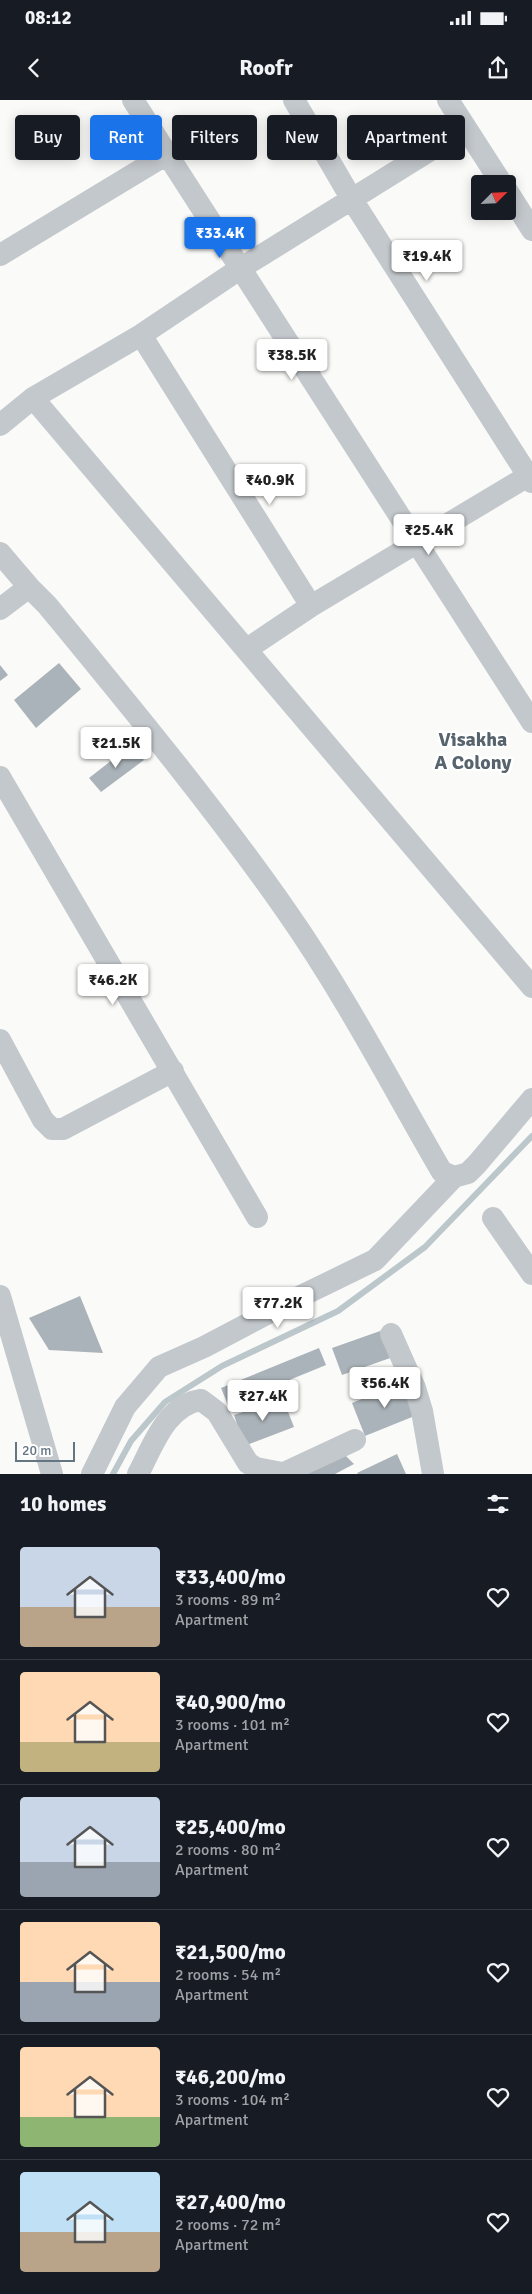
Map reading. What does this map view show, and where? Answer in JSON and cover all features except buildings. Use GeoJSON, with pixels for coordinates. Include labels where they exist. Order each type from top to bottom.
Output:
{"type":"FeatureCollection","features":[{"type":"Feature","properties":{"kind":"street"},"geometry":{"type":"LineString","coordinates":[[133,100],[532,722]]}},
{"type":"Feature","properties":{"kind":"street"},"geometry":{"type":"LineString","coordinates":[[247,649],[311,606],[417,542],[530,479],[351,198],[294,100]]}},
{"type":"Feature","properties":{"kind":"street"},"geometry":{"type":"LineString","coordinates":[[448,100],[496,175]]}},
{"type":"Feature","properties":{"kind":"street"},"geometry":{"type":"LineString","coordinates":[[0,425],[33,398],[141,335],[241,268],[466,128]]}},
{"type":"Feature","properties":{"kind":"street"},"geometry":{"type":"LineString","coordinates":[[0,255],[167,154]]}},
{"type":"Feature","properties":{"kind":"street"},"geometry":{"type":"LineString","coordinates":[[516,205],[532,230]]}},
{"type":"Feature","properties":{"kind":"street"},"geometry":{"type":"LineString","coordinates":[[141,335],[311,606]]}},
{"type":"Feature","properties":{"kind":"street"},"geometry":{"type":"LineString","coordinates":[[33,398],[532,987]]}},
{"type":"Feature","properties":{"kind":"street"},"geometry":{"type":"LineString","coordinates":[[0,553],[48,606],[192,782],[288,913],[321,964],[442,1172],[454,1177]]}},
{"type":"Feature","properties":{"kind":"street"},"geometry":{"type":"LineString","coordinates":[[0,609],[29,587]]}},
{"type":"Feature","properties":{"kind":"street"},"geometry":{"type":"LineString","coordinates":[[0,777],[173,1071],[256,1217]]}},
{"type":"Feature","properties":{"kind":"street"},"geometry":{"type":"LineString","coordinates":[[0,1040],[43,1120],[52,1129],[63,1129],[173,1071]]}},
{"type":"Feature","properties":{"kind":"street"},"geometry":{"type":"LineString","coordinates":[[92,1474],[126,1407],[160,1367],[204,1347],[375,1260],[454,1177],[468,1173],[477,1164],[532,1100]]}},
{"type":"Feature","properties":{"kind":"street"},"geometry":{"type":"LineString","coordinates":[[493,1218],[532,1274]]}},
{"type":"Feature","properties":{"kind":"street"},"geometry":{"type":"LineString","coordinates":[[0,1296],[52,1474]]}},
{"type":"Feature","properties":{"kind":"street"},"geometry":{"type":"LineString","coordinates":[[391,1334],[415,1388],[422,1411],[433,1474]]}},
{"type":"Feature","properties":{"kind":"street"},"geometry":{"type":"LineString","coordinates":[[138,1474],[170,1417],[180,1407],[201,1400],[217,1412],[248,1462],[256,1468],[282,1474],[354,1440]]}},
{"type":"Feature","properties":{"kind":"waterway"},"geometry":{"type":"LineString","coordinates":[[113,1474],[131,1441],[165,1402],[222,1366],[338,1311],[425,1247],[532,1136]]}},
{"type":"Feature","properties":{"kind":"district","name":"Visakha A Colony"},"geometry":{"type":"Point","coordinates":[473,750]}}]}
